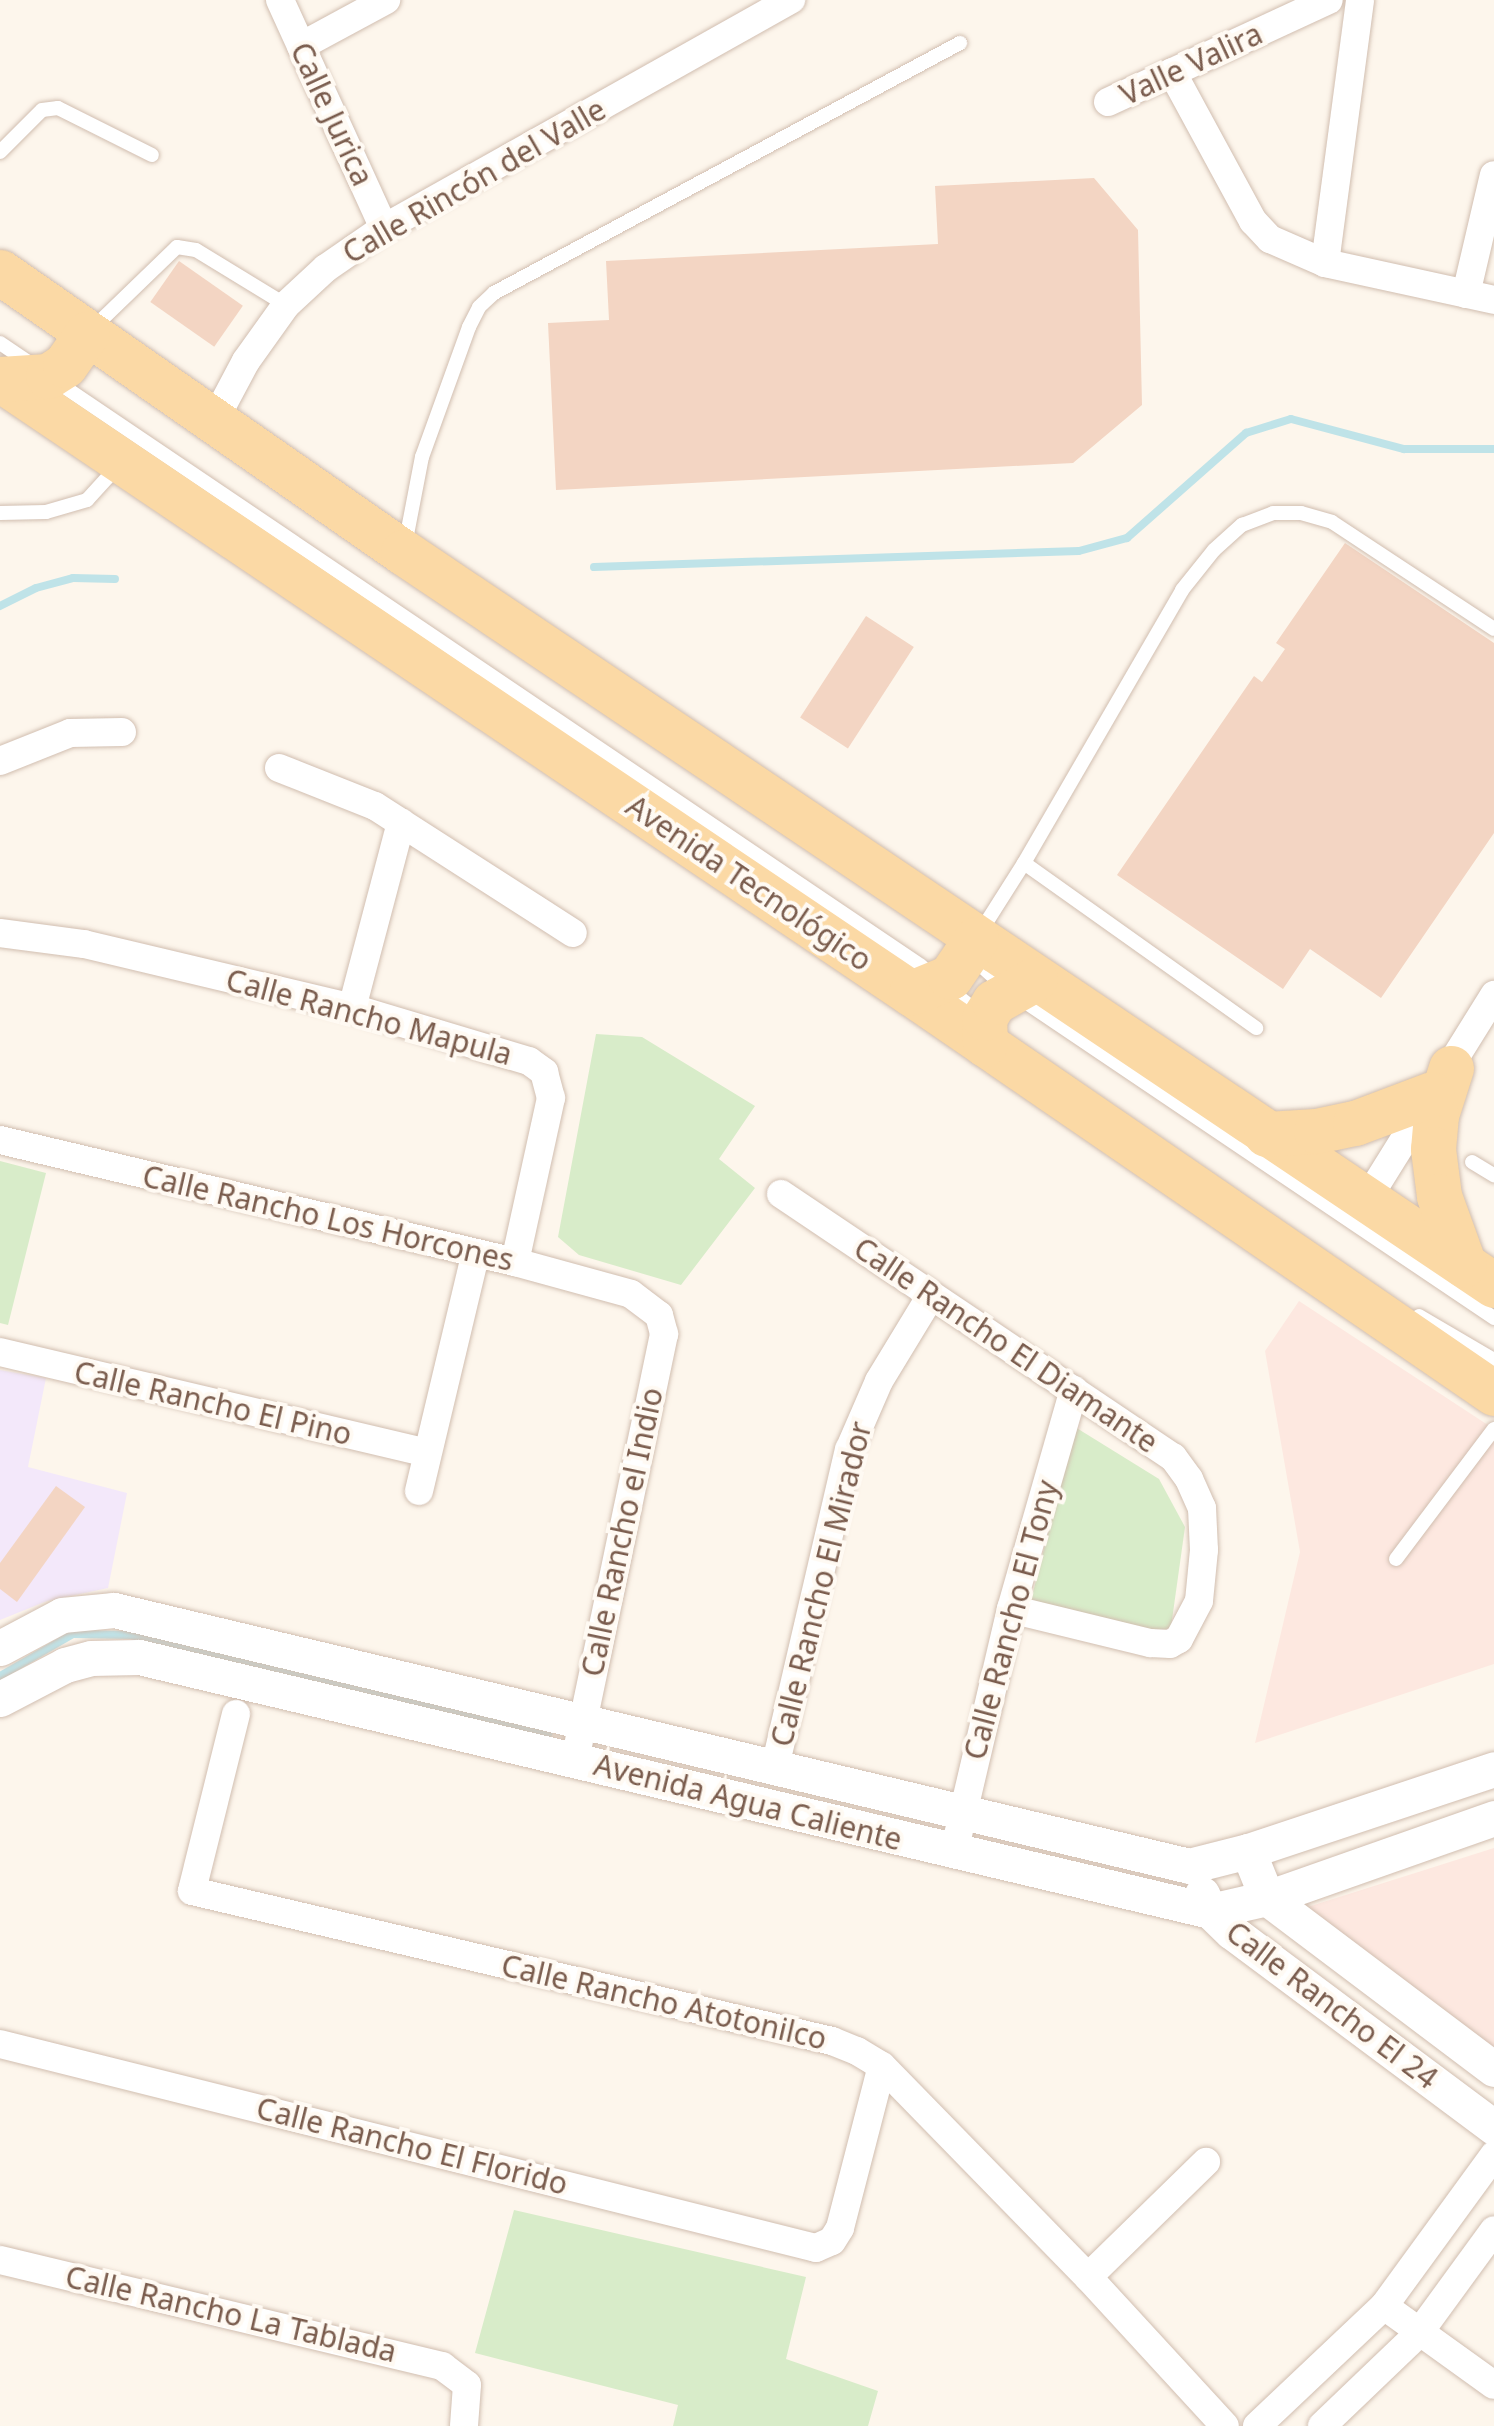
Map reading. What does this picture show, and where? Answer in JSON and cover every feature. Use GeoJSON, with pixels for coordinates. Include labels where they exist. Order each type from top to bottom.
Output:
{"type":"FeatureCollection","features":[{"type":"Feature","properties":{"kind":"main road","name":"Avenida Tecnológico"},"geometry":{"type":"LineString","coordinates":[[0,272],[72,352],[214,422],[403,552],[950,962],[1003,1012],[1494,1394]]}},
{"type":"Feature","properties":{"kind":"main road"},"geometry":{"type":"LineString","coordinates":[[0,378],[72,352]]}},
{"type":"Feature","properties":{"kind":"main road","name":"Avenida Tecnológico"},"geometry":{"type":"LineString","coordinates":[[0,378],[122,462],[950,962],[1003,1012],[1266,1134],[1479,1275]]}},
{"type":"Feature","properties":{"kind":"main road"},"geometry":{"type":"LineString","coordinates":[[1266,1134],[1316,1132],[1355,1124],[1442,1081]]}},
{"type":"Feature","properties":{"kind":"main road"},"geometry":{"type":"LineString","coordinates":[[1442,1081],[1433,1148],[1439,1196],[1479,1275]]}},
{"type":"Feature","properties":{"kind":"street","name":"Calle Jurica"},"geometry":{"type":"LineString","coordinates":[[280,0],[384,228]]}},
{"type":"Feature","properties":{"kind":"street"},"geometry":{"type":"LineString","coordinates":[[301,46],[386,0]]}},
{"type":"Feature","properties":{"kind":"street","name":"Calle Rincón del Valle"},"geometry":{"type":"LineString","coordinates":[[214,422],[246,361],[286,305],[326,268],[384,228],[790,0]]}},
{"type":"Feature","properties":{"kind":"street","name":"Valle Valira"},"geometry":{"type":"LineString","coordinates":[[1108,102],[1329,0]]}},
{"type":"Feature","properties":{"kind":"street"},"geometry":{"type":"LineString","coordinates":[[1325,263],[1360,0]]}},
{"type":"Feature","properties":{"kind":"street"},"geometry":{"type":"LineString","coordinates":[[1172,72],[1253,221],[1280,244],[1325,263],[1480,297],[1494,176]]}},
{"type":"Feature","properties":{"kind":"street"},"geometry":{"type":"LineString","coordinates":[[0,761],[52,738],[89,731],[122,732]]}},
{"type":"Feature","properties":{"kind":"street"},"geometry":{"type":"LineString","coordinates":[[279,768],[352,795],[401,822],[573,933]]}},
{"type":"Feature","properties":{"kind":"street"},"geometry":{"type":"LineString","coordinates":[[352,1008],[401,822]]}},
{"type":"Feature","properties":{"kind":"street","name":"Calle Rancho Mapula"},"geometry":{"type":"LineString","coordinates":[[0,932],[84,944],[352,1008],[522,1057],[544,1072],[551,1098],[514,1262]]}},
{"type":"Feature","properties":{"kind":"street"},"geometry":{"type":"LineString","coordinates":[[1366,1201],[1494,995]]}},
{"type":"Feature","properties":{"kind":"street","name":"Calle Rancho Los Horcones"},"geometry":{"type":"LineString","coordinates":[[0,1140],[474,1256],[514,1262],[622,1291],[651,1308]]}},
{"type":"Feature","properties":{"kind":"street","name":"Calle Rancho El Diamante"},"geometry":{"type":"LineString","coordinates":[[782,1194],[1172,1457],[1189,1479],[1202,1508],[1204,1550],[1199,1601],[1188,1630],[1170,1644],[1011,1609]]}},
{"type":"Feature","properties":{"kind":"street"},"geometry":{"type":"LineString","coordinates":[[418,1491],[474,1256]]}},
{"type":"Feature","properties":{"kind":"street","name":"Calle Rancho El Mirador"},"geometry":{"type":"LineString","coordinates":[[775,1767],[849,1450],[879,1381],[930,1297]]}},
{"type":"Feature","properties":{"kind":"street","name":"Calle Rancho el Indio"},"geometry":{"type":"LineString","coordinates":[[575,1760],[664,1334],[651,1308]]}},
{"type":"Feature","properties":{"kind":"street","name":"Calle Rancho El Pino"},"geometry":{"type":"LineString","coordinates":[[0,1352],[426,1453]]}},
{"type":"Feature","properties":{"kind":"street","name":"Calle Rancho El Tony"},"geometry":{"type":"LineString","coordinates":[[954,1852],[1011,1609],[1074,1390]]}},
{"type":"Feature","properties":{"kind":"street","name":"Avenida Agua Caliente"},"geometry":{"type":"LineString","coordinates":[[0,1648],[62,1614],[114,1610],[1190,1866],[1248,1851],[1494,1769]]}},
{"type":"Feature","properties":{"kind":"street","name":"Avenida Agua Caliente"},"geometry":{"type":"LineString","coordinates":[[0,1699],[65,1665],[92,1658],[139,1657],[1210,1910],[1267,1898],[1494,1818]]}},
{"type":"Feature","properties":{"kind":"street","name":"Calle Rancho Atotonilco"},"geometry":{"type":"LineString","coordinates":[[236,1714],[192,1891],[832,2040],[882,2066],[1088,2277],[1225,2426]]}},
{"type":"Feature","properties":{"kind":"street","name":"Calle Rancho El 24"},"geometry":{"type":"LineString","coordinates":[[1248,1851],[1267,1898],[1494,2068]]}},
{"type":"Feature","properties":{"kind":"street","name":"Calle Rancho El 24"},"geometry":{"type":"LineString","coordinates":[[1190,1866],[1210,1910],[1494,2127]]}},
{"type":"Feature","properties":{"kind":"street","name":"Calle Rancho El Florido"},"geometry":{"type":"LineString","coordinates":[[0,2044],[804,2246],[824,2246],[840,2228],[882,2066]]}},
{"type":"Feature","properties":{"kind":"street"},"geometry":{"type":"LineString","coordinates":[[1257,2426],[1384,2306],[1494,2155]]}},
{"type":"Feature","properties":{"kind":"street"},"geometry":{"type":"LineString","coordinates":[[1088,2277],[1206,2162]]}},
{"type":"Feature","properties":{"kind":"street"},"geometry":{"type":"LineString","coordinates":[[1322,2426],[1419,2333],[1494,2230]]}},
{"type":"Feature","properties":{"kind":"street","name":"Calle Rancho La Tablada"},"geometry":{"type":"LineString","coordinates":[[0,2260],[413,2356],[459,2377],[470,2396],[464,2426]]}},
{"type":"Feature","properties":{"kind":"street"},"geometry":{"type":"LineString","coordinates":[[1384,2306],[1494,2385]]}},
{"type":"Feature","properties":{"kind":"lane"},"geometry":{"type":"LineString","coordinates":[[403,552],[422,457],[469,327],[487,300],[960,43]]}},
{"type":"Feature","properties":{"kind":"lane"},"geometry":{"type":"LineString","coordinates":[[0,152],[42,110],[58,108],[152,154]]}},
{"type":"Feature","properties":{"kind":"lane"},"geometry":{"type":"LineString","coordinates":[[72,352],[178,247],[196,250],[286,305]]}},
{"type":"Feature","properties":{"kind":"lane"},"geometry":{"type":"LineString","coordinates":[[0,344],[72,352],[950,962],[1024,863],[1182,590],[1214,550],[1242,525],[1273,513],[1301,512],[1332,522],[1494,629]]}},
{"type":"Feature","properties":{"kind":"lane"},"geometry":{"type":"LineString","coordinates":[[0,513],[46,512],[87,500],[122,462]]}},
{"type":"Feature","properties":{"kind":"lane"},"geometry":{"type":"LineString","coordinates":[[1024,863],[1256,1028]]}},
{"type":"Feature","properties":{"kind":"lane"},"geometry":{"type":"LineString","coordinates":[[1003,1012],[1494,1318]]}},
{"type":"Feature","properties":{"kind":"lane"},"geometry":{"type":"LineString","coordinates":[[1472,1162],[1494,1175]]}},
{"type":"Feature","properties":{"kind":"lane"},"geometry":{"type":"LineString","coordinates":[[1398,1302],[1494,1360]]}},
{"type":"Feature","properties":{"kind":"lane"},"geometry":{"type":"LineString","coordinates":[[1396,1559],[1494,1429]]}},
{"type":"Feature","properties":{"kind":"shaded area"},"geometry":{"type":"Polygon","coordinates":[[[1299,1301],[1494,1429],[1494,1664],[1255,1743],[1300,1552],[1265,1351],[1299,1301]]]}},
{"type":"Feature","properties":{"kind":"shaded area"},"geometry":{"type":"Polygon","coordinates":[[[0,1370],[46,1378],[28,1467],[127,1493],[108,1588],[47,1601],[0,1620],[0,1370]]]}},
{"type":"Feature","properties":{"kind":"shaded area"},"geometry":{"type":"Polygon","coordinates":[[[1494,1848],[1494,2047],[1295,1911],[1494,1848]]]}},
{"type":"Feature","properties":{"kind":"green space"},"geometry":{"type":"Polygon","coordinates":[[[596,1034],[642,1037],[755,1106],[719,1159],[755,1188],[681,1285],[579,1255],[558,1237],[596,1034]]]}},
{"type":"Feature","properties":{"kind":"green space"},"geometry":{"type":"Polygon","coordinates":[[[0,1161],[46,1173],[8,1325],[0,1323],[0,1161]]]}},
{"type":"Feature","properties":{"kind":"green space"},"geometry":{"type":"Polygon","coordinates":[[[1075,1427],[1159,1479],[1185,1527],[1171,1627],[1148,1637],[1028,1612],[1075,1427]]]}},
{"type":"Feature","properties":{"kind":"green space"},"geometry":{"type":"Polygon","coordinates":[[[514,2210],[806,2277],[786,2359],[878,2391],[868,2426],[673,2426],[678,2405],[475,2353],[514,2210]]]}},
{"type":"Feature","properties":{"kind":"building"},"geometry":{"type":"Polygon","coordinates":[[[1094,178],[1138,230],[1142,405],[1073,463],[556,490],[548,323],[609,320],[606,261],[938,244],[935,186],[1094,178]]]}},
{"type":"Feature","properties":{"kind":"building"},"geometry":{"type":"Polygon","coordinates":[[[179,261],[243,306],[214,347],[150,302],[179,261]]]}},
{"type":"Feature","properties":{"kind":"building"},"geometry":{"type":"Polygon","coordinates":[[[1345,543],[1494,643],[1494,833],[1381,998],[1310,949],[1283,989],[1117,875],[1254,676],[1262,682],[1285,649],[1276,643],[1345,543]]]}},
{"type":"Feature","properties":{"kind":"building"},"geometry":{"type":"Polygon","coordinates":[[[866,616],[914,647],[848,749],[800,717],[866,616]]]}},
{"type":"Feature","properties":{"kind":"building"},"geometry":{"type":"Polygon","coordinates":[[[56,1486],[85,1507],[17,1602],[0,1589],[0,1563],[56,1486]]]}},
{"type":"Feature","properties":{"kind":"waterway"},"geometry":{"type":"LineString","coordinates":[[594,567],[1079,551],[1127,538],[1246,433],[1291,419],[1404,449],[1494,449]]}},
{"type":"Feature","properties":{"kind":"waterway"},"geometry":{"type":"LineString","coordinates":[[0,606],[36,588],[73,578],[115,579]]}},
{"type":"Feature","properties":{"kind":"waterway"},"geometry":{"type":"LineString","coordinates":[[0,1676],[73,1634],[131,1635],[549,1733]]}}]}
